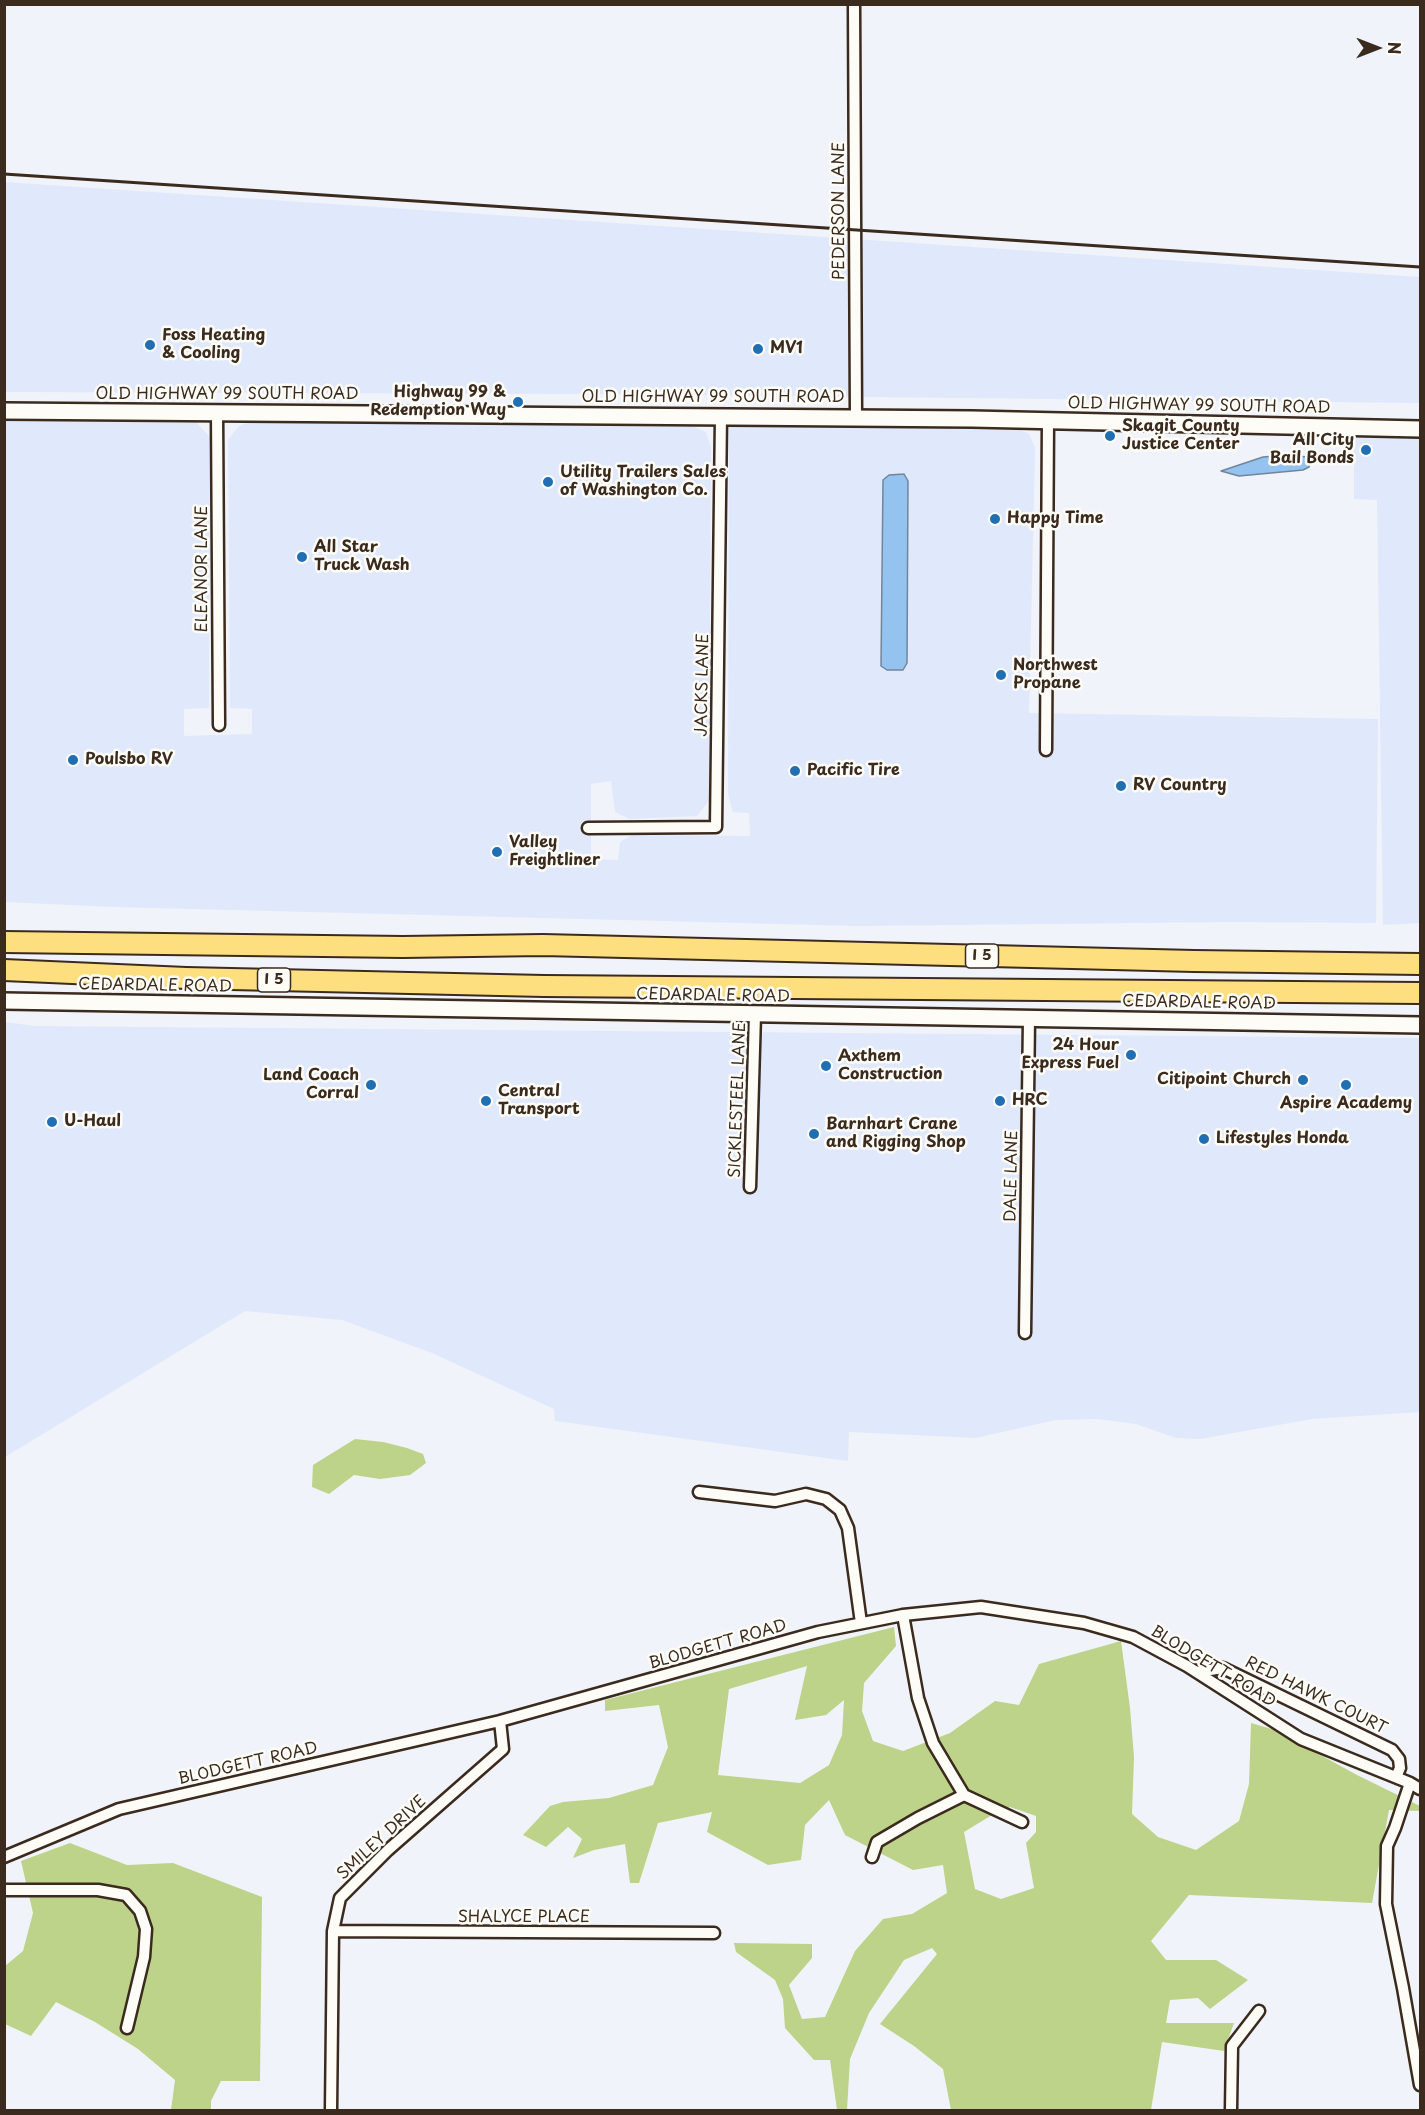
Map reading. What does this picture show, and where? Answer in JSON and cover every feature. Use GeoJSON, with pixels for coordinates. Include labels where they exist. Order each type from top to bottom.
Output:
{"type":"FeatureCollection","features":[{"type":"Feature","properties":{"kind":"highway","name":"I 5"},"geometry":{"type":"LineString","coordinates":[[4,942],[391,947],[543,945],[1194,961],[1420,963]]}},
{"type":"Feature","properties":{"kind":"highway"},"geometry":{"type":"LineString","coordinates":[[1194,961],[1293,954],[1420,952]]}},
{"type":"Feature","properties":{"kind":"highway","name":"I 5"},"geometry":{"type":"LineString","coordinates":[[4,970],[186,978],[544,986],[1420,993]]}},
{"type":"Feature","properties":{"kind":"street","name":"PEDERSON LANE"},"geometry":{"type":"LineString","coordinates":[[854,4],[856,417]]}},
{"type":"Feature","properties":{"kind":"street","name":"OLD HIGHWAY 99 SOUTH ROAD"},"geometry":{"type":"LineString","coordinates":[[4,411],[856,417],[1420,429]]}},
{"type":"Feature","properties":{"kind":"street","name":"ELEANOR LANE"},"geometry":{"type":"LineString","coordinates":[[217,413],[219,725]]}},
{"type":"Feature","properties":{"kind":"street","name":"JACKS LANE"},"geometry":{"type":"LineString","coordinates":[[588,828],[716,827],[721,416]]}},
{"type":"Feature","properties":{"kind":"street"},"geometry":{"type":"LineString","coordinates":[[1046,750],[1048,420]]}},
{"type":"Feature","properties":{"kind":"street","name":"CEDARDALE ROAD"},"geometry":{"type":"LineString","coordinates":[[4,1001],[1420,1025]]}},
{"type":"Feature","properties":{"kind":"street","name":"SICKLESTEEL LANE"},"geometry":{"type":"LineString","coordinates":[[750,1187],[755,1014]]}},
{"type":"Feature","properties":{"kind":"street","name":"DALE LANE"},"geometry":{"type":"LineString","coordinates":[[1025,1333],[1029,1019]]}},
{"type":"Feature","properties":{"kind":"street"},"geometry":{"type":"LineString","coordinates":[[699,1491],[775,1502],[806,1494],[826,1499],[840,1510],[848,1528],[861,1623]]}},
{"type":"Feature","properties":{"kind":"street","name":"BLODGETT ROAD"},"geometry":{"type":"LineString","coordinates":[[4,1857],[119,1809],[500,1721],[818,1632],[903,1615],[981,1607],[1084,1623],[1133,1637],[1197,1672],[1301,1739],[1410,1782],[1420,1789]]}},
{"type":"Feature","properties":{"kind":"street"},"geometry":{"type":"LineString","coordinates":[[903,1615],[918,1698],[933,1743],[964,1795],[1022,1822]]}},
{"type":"Feature","properties":{"kind":"street","name":"RED HAWK COURT"},"geometry":{"type":"LineString","coordinates":[[1197,1672],[1224,1668],[1392,1750],[1400,1759],[1400,1768],[1396,1777]]}},
{"type":"Feature","properties":{"kind":"street","name":"SMILEY DRIVE"},"geometry":{"type":"LineString","coordinates":[[331,2110],[333,1931],[340,1898],[388,1850],[502,1749],[500,1721]]}},
{"type":"Feature","properties":{"kind":"street"},"geometry":{"type":"LineString","coordinates":[[1410,1782],[1388,1846],[1386,1904],[1420,2085]]}},
{"type":"Feature","properties":{"kind":"street"},"geometry":{"type":"LineString","coordinates":[[873,1857],[877,1842],[964,1795]]}},
{"type":"Feature","properties":{"kind":"street"},"geometry":{"type":"LineString","coordinates":[[4,1890],[99,1890],[126,1894],[140,1911],[146,1929],[144,1957],[127,2028]]}},
{"type":"Feature","properties":{"kind":"street","name":"SHALYCE PLACE"},"geometry":{"type":"LineString","coordinates":[[333,1931],[714,1933]]}},
{"type":"Feature","properties":{"kind":"street"},"geometry":{"type":"LineString","coordinates":[[1231,2110],[1232,2046],[1259,2011]]}},
{"type":"Feature","properties":{"kind":"shaded area"},"geometry":{"type":"Polygon","coordinates":[[[4,182],[1420,277],[1420,403],[595,394],[5,392],[4,182]]]}},
{"type":"Feature","properties":{"kind":"shaded area"},"geometry":{"type":"Polygon","coordinates":[[[5,419],[194,420],[210,437],[209,708],[184,709],[184,736],[252,734],[252,709],[230,708],[228,440],[238,427],[252,420],[685,423],[706,432],[711,447],[709,801],[697,816],[630,819],[615,812],[611,781],[591,784],[591,859],[618,860],[620,842],[632,835],[750,836],[749,813],[733,812],[728,794],[729,425],[1017,429],[1029,434],[1035,448],[1029,713],[1378,719],[1376,923],[1232,922],[858,926],[113,907],[5,902],[5,419]]]}},
{"type":"Feature","properties":{"kind":"shaded area"},"geometry":{"type":"Polygon","coordinates":[[[1354,433],[1420,434],[1420,923],[1383,925],[1377,500],[1354,499],[1354,433]]]}},
{"type":"Feature","properties":{"kind":"shaded area"},"geometry":{"type":"Polygon","coordinates":[[[5,1022],[35,1026],[1420,1038],[1420,1412],[1312,1419],[1200,1439],[1176,1438],[1136,1424],[1098,1419],[1055,1420],[976,1438],[849,1432],[848,1461],[555,1421],[554,1409],[432,1353],[342,1320],[245,1311],[5,1457],[5,1022]]]}},
{"type":"Feature","properties":{"kind":"green space"},"geometry":{"type":"Polygon","coordinates":[[[355,1439],[383,1442],[407,1448],[423,1454],[426,1463],[410,1475],[380,1479],[354,1475],[329,1494],[312,1487],[313,1465],[355,1439]]]}},
{"type":"Feature","properties":{"kind":"green space"},"geometry":{"type":"Polygon","coordinates":[[[894,1627],[896,1646],[864,1683],[862,1711],[873,1741],[903,1751],[950,1733],[995,1701],[1019,1705],[1039,1664],[1121,1641],[1134,1757],[1132,1814],[1158,1837],[1196,1850],[1239,1821],[1249,1784],[1251,1723],[1275,1730],[1420,1806],[1420,1811],[1389,1810],[1372,1903],[1189,1895],[1151,1941],[1166,1960],[1216,1960],[1248,1980],[1210,2009],[1198,1998],[1170,2000],[1166,2023],[1234,2023],[1224,2051],[1162,2042],[1151,2110],[951,2110],[943,2069],[914,2046],[880,2024],[937,1954],[932,1948],[904,1960],[869,2013],[850,2059],[847,2110],[837,2110],[830,2060],[814,2060],[785,2028],[783,1999],[775,1980],[736,1952],[734,1943],[812,1944],[812,1958],[789,1985],[802,2019],[825,2017],[855,1951],[883,1919],[912,1914],[947,1893],[943,1865],[913,1870],[845,1835],[829,1800],[805,1825],[801,1860],[768,1865],[707,1832],[712,1812],[658,1823],[639,1883],[630,1883],[625,1844],[594,1850],[573,1858],[582,1839],[568,1827],[546,1847],[523,1835],[550,1806],[563,1802],[609,1798],[653,1785],[668,1747],[659,1705],[605,1711],[605,1700],[894,1627]],[[807,1666],[729,1689],[718,1775],[800,1783],[829,1765],[842,1735],[844,1700],[826,1715],[795,1720],[807,1666]],[[1010,1807],[964,1832],[975,1889],[1001,1899],[1034,1888],[1026,1843],[1036,1832],[1036,1816],[1010,1807]]]}},
{"type":"Feature","properties":{"kind":"green space"},"geometry":{"type":"Polygon","coordinates":[[[70,1843],[127,1865],[173,1863],[262,1897],[260,2081],[221,2081],[211,2101],[211,2110],[171,2110],[175,2080],[138,2049],[95,2022],[56,2002],[31,2036],[5,2024],[5,1966],[23,1951],[33,1913],[21,1861],[70,1843]]]}},
{"type":"Feature","properties":{"kind":"water"},"geometry":{"type":"Polygon","coordinates":[[[1286,455],[1308,457],[1309,467],[1303,470],[1239,476],[1221,471],[1263,457],[1286,455]]]}},
{"type":"Feature","properties":{"kind":"water"},"geometry":{"type":"Polygon","coordinates":[[[904,474],[908,481],[907,663],[903,670],[887,670],[881,666],[883,480],[889,475],[904,474]]]}},
{"type":"Feature","properties":{"kind":"railway"},"geometry":{"type":"LineString","coordinates":[[4,174],[1420,267]]}},
{"type":"Feature","properties":{"kind":"place","name":"Foss Heating & Cooling"},"geometry":{"type":"Point","coordinates":[150,345]}},
{"type":"Feature","properties":{"kind":"place","name":"MV1"},"geometry":{"type":"Point","coordinates":[758,349]}},
{"type":"Feature","properties":{"kind":"place","name":"Highway 99 & Redemption Way"},"geometry":{"type":"Point","coordinates":[518,402]}},
{"type":"Feature","properties":{"kind":"place","name":"Skagit County Justice Center"},"geometry":{"type":"Point","coordinates":[1110,436]}},
{"type":"Feature","properties":{"kind":"place","name":"All City Bail Bonds"},"geometry":{"type":"Point","coordinates":[1366,450]}},
{"type":"Feature","properties":{"kind":"place","name":"Utility Trailers Sales of Washington Co."},"geometry":{"type":"Point","coordinates":[548,482]}},
{"type":"Feature","properties":{"kind":"place","name":"Happy Time"},"geometry":{"type":"Point","coordinates":[995,519]}},
{"type":"Feature","properties":{"kind":"place","name":"All Star Truck Wash"},"geometry":{"type":"Point","coordinates":[302,557]}},
{"type":"Feature","properties":{"kind":"place","name":"Northwest Propane"},"geometry":{"type":"Point","coordinates":[1001,675]}},
{"type":"Feature","properties":{"kind":"place","name":"Poulsbo RV"},"geometry":{"type":"Point","coordinates":[73,760]}},
{"type":"Feature","properties":{"kind":"place","name":"Pacific Tire"},"geometry":{"type":"Point","coordinates":[795,771]}},
{"type":"Feature","properties":{"kind":"place","name":"RV Country"},"geometry":{"type":"Point","coordinates":[1121,786]}},
{"type":"Feature","properties":{"kind":"place","name":"Valley Freightliner"},"geometry":{"type":"Point","coordinates":[497,852]}},
{"type":"Feature","properties":{"kind":"place","name":"24 Hour Express Fuel"},"geometry":{"type":"Point","coordinates":[1131,1055]}},
{"type":"Feature","properties":{"kind":"place","name":"Axthem Construction"},"geometry":{"type":"Point","coordinates":[826,1066]}},
{"type":"Feature","properties":{"kind":"place","name":"Citipoint Church"},"geometry":{"type":"Point","coordinates":[1303,1080]}},
{"type":"Feature","properties":{"kind":"place","name":"Land Coach Corral"},"geometry":{"type":"Point","coordinates":[371,1085]}},
{"type":"Feature","properties":{"kind":"place","name":"Aspire Academy"},"geometry":{"type":"Point","coordinates":[1346,1085]}},
{"type":"Feature","properties":{"kind":"place","name":"Central Transport"},"geometry":{"type":"Point","coordinates":[486,1101]}},
{"type":"Feature","properties":{"kind":"place","name":"HRC"},"geometry":{"type":"Point","coordinates":[1000,1101]}},
{"type":"Feature","properties":{"kind":"place","name":"U-Haul"},"geometry":{"type":"Point","coordinates":[52,1122]}},
{"type":"Feature","properties":{"kind":"place","name":"Barnhart Crane and Rigging Shop"},"geometry":{"type":"Point","coordinates":[814,1134]}},
{"type":"Feature","properties":{"kind":"place","name":"Lifestyles Honda"},"geometry":{"type":"Point","coordinates":[1204,1139]}}]}
